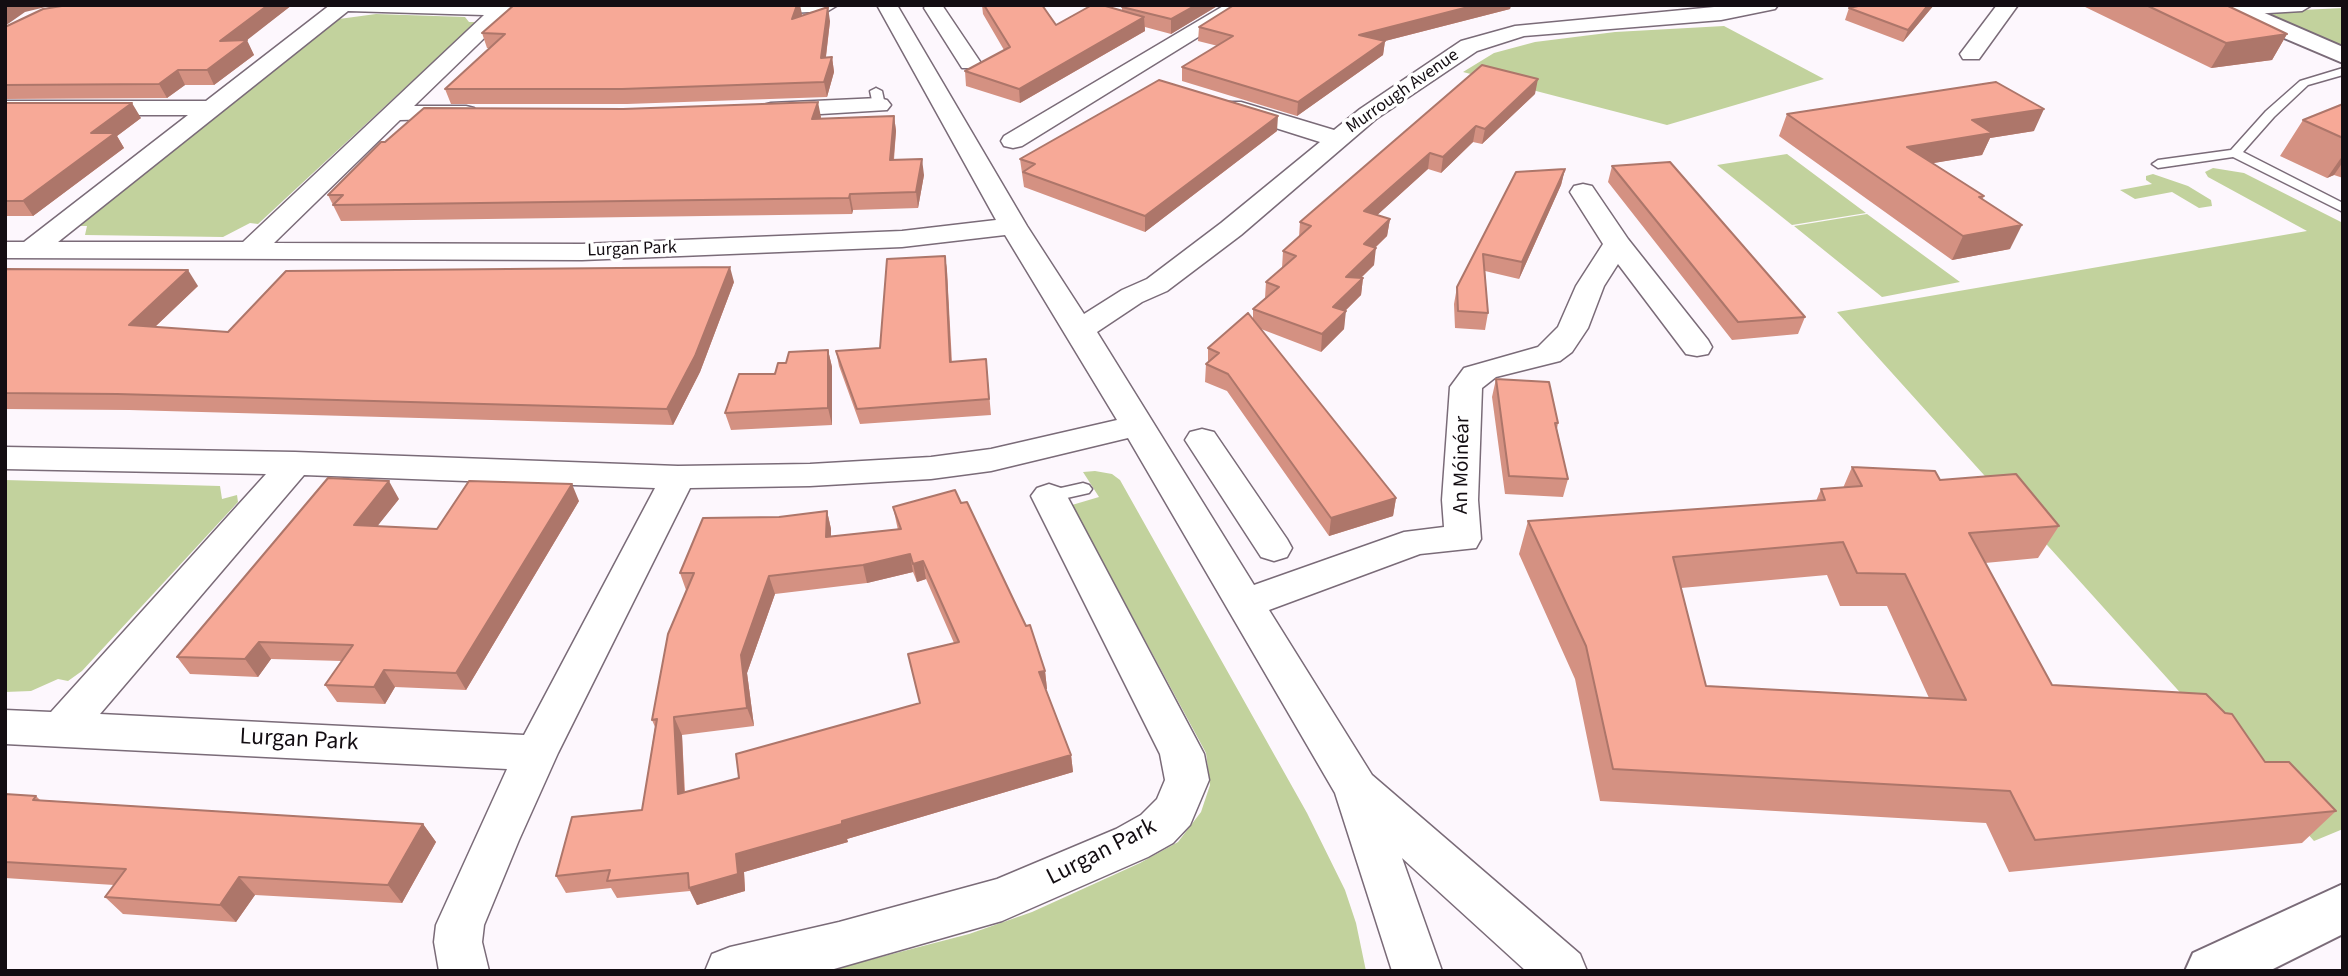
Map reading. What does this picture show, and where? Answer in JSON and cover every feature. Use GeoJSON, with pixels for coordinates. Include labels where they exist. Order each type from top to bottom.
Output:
{"type":"FeatureCollection","features":[{"type":"Feature","properties":{"kind":"street","name":"Lurgan Park"},"geometry":{"type":"LineString","coordinates":[[18,250],[213,108],[345,5],[571,11]]}},
{"type":"Feature","properties":{"kind":"street"},"geometry":{"type":"LineString","coordinates":[[734,9],[828,5]]}},
{"type":"Feature","properties":{"kind":"street"},"geometry":{"type":"LineString","coordinates":[[887,5],[1013,226],[1246,603],[1356,788],[1417,971]]}},
{"type":"Feature","properties":{"kind":"street"},"geometry":{"type":"LineString","coordinates":[[1013,141],[1240,5]]}},
{"type":"Feature","properties":{"kind":"street","name":"Murrough Avenue"},"geometry":{"type":"LineString","coordinates":[[1072,318],[1157,285],[1231,229],[1337,139],[1428,71],[1484,40],[1533,29],[1721,14],[1768,5]]}},
{"type":"Feature","properties":{"kind":"street"},"geometry":{"type":"LineString","coordinates":[[1971,54],[2008,5]]}},
{"type":"Feature","properties":{"kind":"street"},"geometry":{"type":"LineString","coordinates":[[2231,7],[2302,5]]}},
{"type":"Feature","properties":{"kind":"street"},"geometry":{"type":"LineString","coordinates":[[2231,7],[2343,56]]}},
{"type":"Feature","properties":{"kind":"street"},"geometry":{"type":"LineString","coordinates":[[934,8],[970,64]]}},
{"type":"Feature","properties":{"kind":"street"},"geometry":{"type":"LineString","coordinates":[[250,251],[501,10]]}},
{"type":"Feature","properties":{"kind":"street"},"geometry":{"type":"LineString","coordinates":[[915,52],[958,45]]}},
{"type":"Feature","properties":{"kind":"street"},"geometry":{"type":"LineString","coordinates":[[1126,74],[1152,82]]}},
{"type":"Feature","properties":{"kind":"street"},"geometry":{"type":"LineString","coordinates":[[744,111],[878,98]]}},
{"type":"Feature","properties":{"kind":"street"},"geometry":{"type":"LineString","coordinates":[[1205,98],[1337,139]]}},
{"type":"Feature","properties":{"kind":"street"},"geometry":{"type":"LineString","coordinates":[[5,108],[213,108]]}},
{"type":"Feature","properties":{"kind":"street"},"geometry":{"type":"LineString","coordinates":[[393,113],[487,113]]}},
{"type":"Feature","properties":{"kind":"street"},"geometry":{"type":"LineString","coordinates":[[1583,192],[1616,244],[1697,347]]}},
{"type":"Feature","properties":{"kind":"street","name":"Lurgan Park"},"geometry":{"type":"LineString","coordinates":[[18,250],[665,250],[902,239],[1013,226]]}},
{"type":"Feature","properties":{"kind":"street","name":"An Móinéar"},"geometry":{"type":"LineString","coordinates":[[1246,603],[1417,541],[1463,539],[1460,500],[1466,387],[1475,375],[1549,354],[1562,345],[1573,328],[1590,286],[1616,244]]}},
{"type":"Feature","properties":{"kind":"street"},"geometry":{"type":"LineString","coordinates":[[5,458],[295,463],[678,477],[810,475],[932,468],[1047,449],[1136,426]]}},
{"type":"Feature","properties":{"kind":"street"},"geometry":{"type":"LineString","coordinates":[[1202,440],[1274,548]]}},
{"type":"Feature","properties":{"kind":"street"},"geometry":{"type":"LineString","coordinates":[[62,729],[295,463]]}},
{"type":"Feature","properties":{"kind":"street"},"geometry":{"type":"LineString","coordinates":[[1172,487],[1224,473]]}},
{"type":"Feature","properties":{"kind":"street"},"geometry":{"type":"LineString","coordinates":[[464,971],[458,942],[460,925],[536,753],[678,477]]}},
{"type":"Feature","properties":{"kind":"street","name":"Lurgan Park"},"geometry":{"type":"LineString","coordinates":[[730,971],[839,945],[1002,900],[1146,836],[1174,811],[1187,780],[1182,754],[1066,492]]}},
{"type":"Feature","properties":{"kind":"street","name":"Lurgan Park"},"geometry":{"type":"LineString","coordinates":[[5,727],[536,753]]}},
{"type":"Feature","properties":{"kind":"street"},"geometry":{"type":"LineString","coordinates":[[1356,788],[1562,971]]}},
{"type":"Feature","properties":{"kind":"street"},"geometry":{"type":"LineString","coordinates":[[2212,971],[2343,908]]}},
{"type":"Feature","properties":{"kind":"lane"},"geometry":{"type":"LineString","coordinates":[[2235,153],[2270,114],[2304,83],[2343,71]]}},
{"type":"Feature","properties":{"kind":"lane"},"geometry":{"type":"LineString","coordinates":[[2158,164],[2235,153],[2343,208]]}},
{"type":"Feature","properties":{"kind":"green space"},"geometry":{"type":"Polygon","coordinates":[[[2343,8],[2343,47],[2261,12],[2343,8]]]}},
{"type":"Feature","properties":{"kind":"green space"},"geometry":{"type":"Polygon","coordinates":[[[376,14],[465,17],[469,22],[476,22],[258,224],[250,223],[223,237],[85,235],[87,226],[79,226],[339,19],[376,14]]]}},
{"type":"Feature","properties":{"kind":"green space"},"geometry":{"type":"Polygon","coordinates":[[[1724,26],[1824,79],[1667,125],[1463,72],[1494,53],[1535,42],[1615,32],[1724,26]]]}},
{"type":"Feature","properties":{"kind":"green space"},"geometry":{"type":"Polygon","coordinates":[[[1787,154],[1866,213],[1792,225],[1717,165],[1787,154]]]}},
{"type":"Feature","properties":{"kind":"green space"},"geometry":{"type":"Polygon","coordinates":[[[2213,168],[2244,173],[2343,223],[2343,829],[2314,841],[1837,312],[2307,231],[2208,177],[2205,172],[2213,168]]]}},
{"type":"Feature","properties":{"kind":"green space"},"geometry":{"type":"Polygon","coordinates":[[[2153,174],[2188,186],[2211,200],[2212,206],[2199,208],[2172,192],[2135,199],[2120,190],[2152,184],[2146,180],[2146,176],[2153,174]]]}},
{"type":"Feature","properties":{"kind":"green space"},"geometry":{"type":"Polygon","coordinates":[[[1867,214],[1960,282],[1882,297],[1794,226],[1867,214]]]}},
{"type":"Feature","properties":{"kind":"green space"},"geometry":{"type":"Polygon","coordinates":[[[1083,472],[1112,474],[1120,480],[1307,813],[1345,890],[1356,923],[1366,971],[827,971],[969,934],[1032,912],[1140,863],[1178,842],[1201,812],[1210,785],[1206,753],[1072,505],[1099,497],[1083,472]]]}},
{"type":"Feature","properties":{"kind":"green space"},"geometry":{"type":"Polygon","coordinates":[[[5,480],[220,486],[222,499],[237,495],[238,502],[82,671],[68,681],[58,679],[31,691],[5,692],[5,480]]]}},
{"type":"Feature","properties":{"kind":"building"},"geometry":{"type":"Polygon","coordinates":[[[68,5],[268,5],[220,41],[247,40],[207,70],[178,70],[159,84],[5,85],[5,27],[43,9],[68,5]]]}},
{"type":"Feature","properties":{"kind":"building"},"geometry":{"type":"Polygon","coordinates":[[[514,5],[797,5],[792,19],[828,7],[821,58],[832,57],[824,82],[622,89],[445,89],[505,34],[482,33],[514,5]]]}},
{"type":"Feature","properties":{"kind":"building"},"geometry":{"type":"Polygon","coordinates":[[[984,5],[1042,5],[1056,25],[1092,5],[1102,5],[1144,17],[1019,89],[965,71],[1010,47],[984,5]]]}},
{"type":"Feature","properties":{"kind":"building"},"geometry":{"type":"Polygon","coordinates":[[[1196,5],[1171,19],[1122,7],[1196,5]]]}},
{"type":"Feature","properties":{"kind":"building"},"geometry":{"type":"Polygon","coordinates":[[[1234,5],[1476,5],[1359,35],[1385,41],[1298,102],[1182,67],[1233,36],[1199,27],[1234,5]]]}},
{"type":"Feature","properties":{"kind":"building"},"geometry":{"type":"Polygon","coordinates":[[[1863,5],[1928,5],[1908,30],[1849,8],[1863,5]]]}},
{"type":"Feature","properties":{"kind":"building"},"geometry":{"type":"Polygon","coordinates":[[[2146,5],[2226,5],[2287,34],[2226,43],[2146,5]]]}},
{"type":"Feature","properties":{"kind":"building"},"geometry":{"type":"Polygon","coordinates":[[[1482,65],[1538,79],[1485,129],[1476,126],[1443,157],[1430,153],[1364,211],[1390,219],[1364,244],[1376,248],[1346,277],[1363,278],[1333,307],[1346,311],[1322,334],[1253,309],[1279,287],[1266,282],[1296,256],[1283,251],[1311,226],[1300,222],[1482,65]]]}},
{"type":"Feature","properties":{"kind":"building"},"geometry":{"type":"Polygon","coordinates":[[[1159,80],[1278,116],[1145,216],[1023,172],[1035,164],[1020,159],[1159,80]]]}},
{"type":"Feature","properties":{"kind":"building"},"geometry":{"type":"Polygon","coordinates":[[[1996,82],[2044,109],[1972,120],[1992,133],[1907,147],[1984,196],[1979,197],[2022,225],[1963,236],[1787,114],[1996,82]]]}},
{"type":"Feature","properties":{"kind":"building"},"geometry":{"type":"Polygon","coordinates":[[[818,102],[812,119],[894,116],[890,160],[922,159],[916,192],[850,194],[849,198],[333,205],[343,195],[328,195],[381,142],[385,142],[424,108],[623,109],[818,102]]]}},
{"type":"Feature","properties":{"kind":"building"},"geometry":{"type":"Polygon","coordinates":[[[5,103],[132,103],[91,133],[115,133],[23,201],[5,201],[5,103]]]}},
{"type":"Feature","properties":{"kind":"building"},"geometry":{"type":"Polygon","coordinates":[[[2343,104],[2343,138],[2303,120],[2343,104]]]}},
{"type":"Feature","properties":{"kind":"building"},"geometry":{"type":"Polygon","coordinates":[[[1670,162],[1805,317],[1738,322],[1612,166],[1670,162]]]}},
{"type":"Feature","properties":{"kind":"building"},"geometry":{"type":"Polygon","coordinates":[[[1565,169],[1522,262],[1483,254],[1488,313],[1458,311],[1457,287],[1516,172],[1565,169]]]}},
{"type":"Feature","properties":{"kind":"building"},"geometry":{"type":"Polygon","coordinates":[[[945,256],[950,362],[986,359],[989,399],[857,409],[836,351],[880,348],[887,259],[945,256]]]}},
{"type":"Feature","properties":{"kind":"building"},"geometry":{"type":"Polygon","coordinates":[[[730,267],[695,356],[667,409],[5,393],[5,269],[188,270],[129,325],[228,332],[286,271],[730,267]]]}},
{"type":"Feature","properties":{"kind":"building"},"geometry":{"type":"Polygon","coordinates":[[[1248,313],[1396,498],[1331,518],[1228,374],[1206,364],[1219,353],[1208,348],[1248,313]]]}},
{"type":"Feature","properties":{"kind":"building"},"geometry":{"type":"Polygon","coordinates":[[[828,350],[828,408],[725,413],[739,374],[775,374],[778,363],[786,363],[789,352],[828,350]]]}},
{"type":"Feature","properties":{"kind":"building"},"geometry":{"type":"Polygon","coordinates":[[[1496,379],[1549,382],[1568,479],[1509,476],[1496,379]]]}},
{"type":"Feature","properties":{"kind":"building"},"geometry":{"type":"Polygon","coordinates":[[[1852,467],[1935,471],[1940,480],[2016,474],[2059,526],[1969,533],[2052,685],[2206,694],[2225,713],[2232,714],[2265,762],[2289,762],[2336,811],[2035,840],[2010,791],[1613,769],[1586,646],[1528,521],[1825,500],[1821,489],[1862,486],[1852,467]],[[1843,542],[1673,557],[1706,686],[1966,700],[1905,574],[1857,573],[1843,542]]]}},
{"type":"Feature","properties":{"kind":"building"},"geometry":{"type":"Polygon","coordinates":[[[328,478],[389,481],[354,525],[437,529],[469,481],[572,484],[456,673],[384,670],[374,687],[325,685],[353,645],[259,642],[245,659],[177,657],[328,478]]]}},
{"type":"Feature","properties":{"kind":"building"},"geometry":{"type":"Polygon","coordinates":[[[955,490],[961,503],[967,502],[1026,626],[1030,625],[1045,671],[1039,672],[1071,755],[736,854],[738,874],[689,888],[688,873],[607,881],[610,870],[556,876],[572,817],[642,810],[657,719],[652,720],[668,634],[694,573],[680,573],[703,518],[779,517],[827,511],[826,537],[901,529],[893,507],[955,490]],[[910,554],[863,565],[769,576],[741,655],[747,708],[674,717],[678,794],[739,778],[736,754],[920,703],[908,654],[959,642],[923,561],[913,564],[910,554]]]}},
{"type":"Feature","properties":{"kind":"building"},"geometry":{"type":"Polygon","coordinates":[[[5,794],[36,796],[33,800],[423,824],[388,885],[239,877],[220,905],[105,897],[126,869],[5,862],[5,794]]]}}]}
